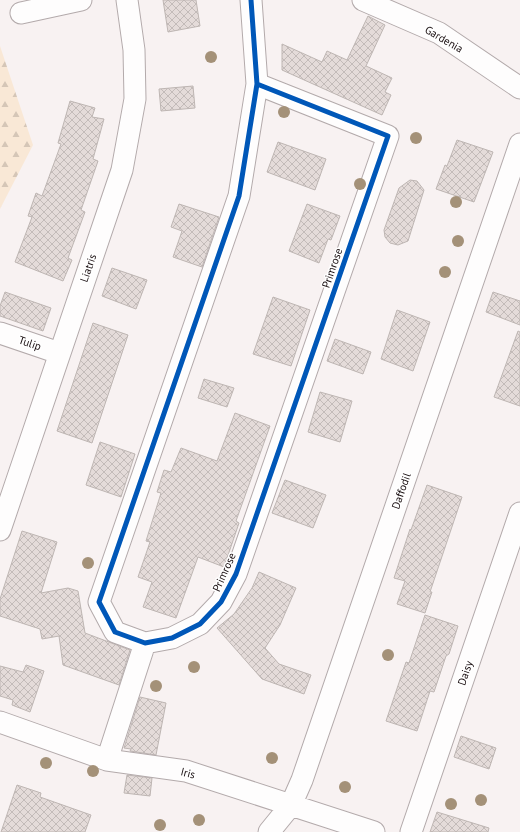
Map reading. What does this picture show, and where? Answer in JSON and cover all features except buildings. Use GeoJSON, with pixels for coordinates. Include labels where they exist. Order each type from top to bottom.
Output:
{"type":"FeatureCollection","features":[{"type":"Feature","properties":{"kind":"street"},"geometry":{"type":"LineString","coordinates":[[21,13],[81,0]]}},
{"type":"Feature","properties":{"kind":"street","name":"Liatris"},"geometry":{"type":"LineString","coordinates":[[0,530],[122,170],[135,99],[134,50],[127,0]]}},
{"type":"Feature","properties":{"kind":"street"},"geometry":{"type":"LineString","coordinates":[[107,760],[145,643],[115,632],[99,602],[239,196],[257,84],[251,0]]}},
{"type":"Feature","properties":{"kind":"street","name":"Gardenia"},"geometry":{"type":"LineString","coordinates":[[363,0],[439,33],[520,88]]}},
{"type":"Feature","properties":{"kind":"street","name":"Primrose"},"geometry":{"type":"LineString","coordinates":[[145,643],[172,638],[200,624],[222,602],[236,574],[388,136],[257,84]]}},
{"type":"Feature","properties":{"kind":"street","name":"Daffodil"},"geometry":{"type":"LineString","coordinates":[[269,832],[291,805],[309,757],[520,144]]}},
{"type":"Feature","properties":{"kind":"street","name":"Tulip"},"geometry":{"type":"LineString","coordinates":[[0,333],[60,353]]}},
{"type":"Feature","properties":{"kind":"street","name":"Daisy"},"geometry":{"type":"LineString","coordinates":[[410,832],[520,514]]}},
{"type":"Feature","properties":{"kind":"street","name":"Iris"},"geometry":{"type":"LineString","coordinates":[[0,722],[107,760],[186,771],[374,832]]}},
{"type":"Feature","properties":{"kind":"green space"},"geometry":{"type":"Polygon","coordinates":[[[0,46],[33,145],[0,209],[0,46]]]}},
{"type":"Feature","properties":{"kind":"cycle path"},"geometry":{"type":"LineString","coordinates":[[251,0],[257,84],[239,196],[99,602],[115,632],[145,643],[172,638],[200,624],[221,602],[236,574],[388,136],[257,84]]}}]}
